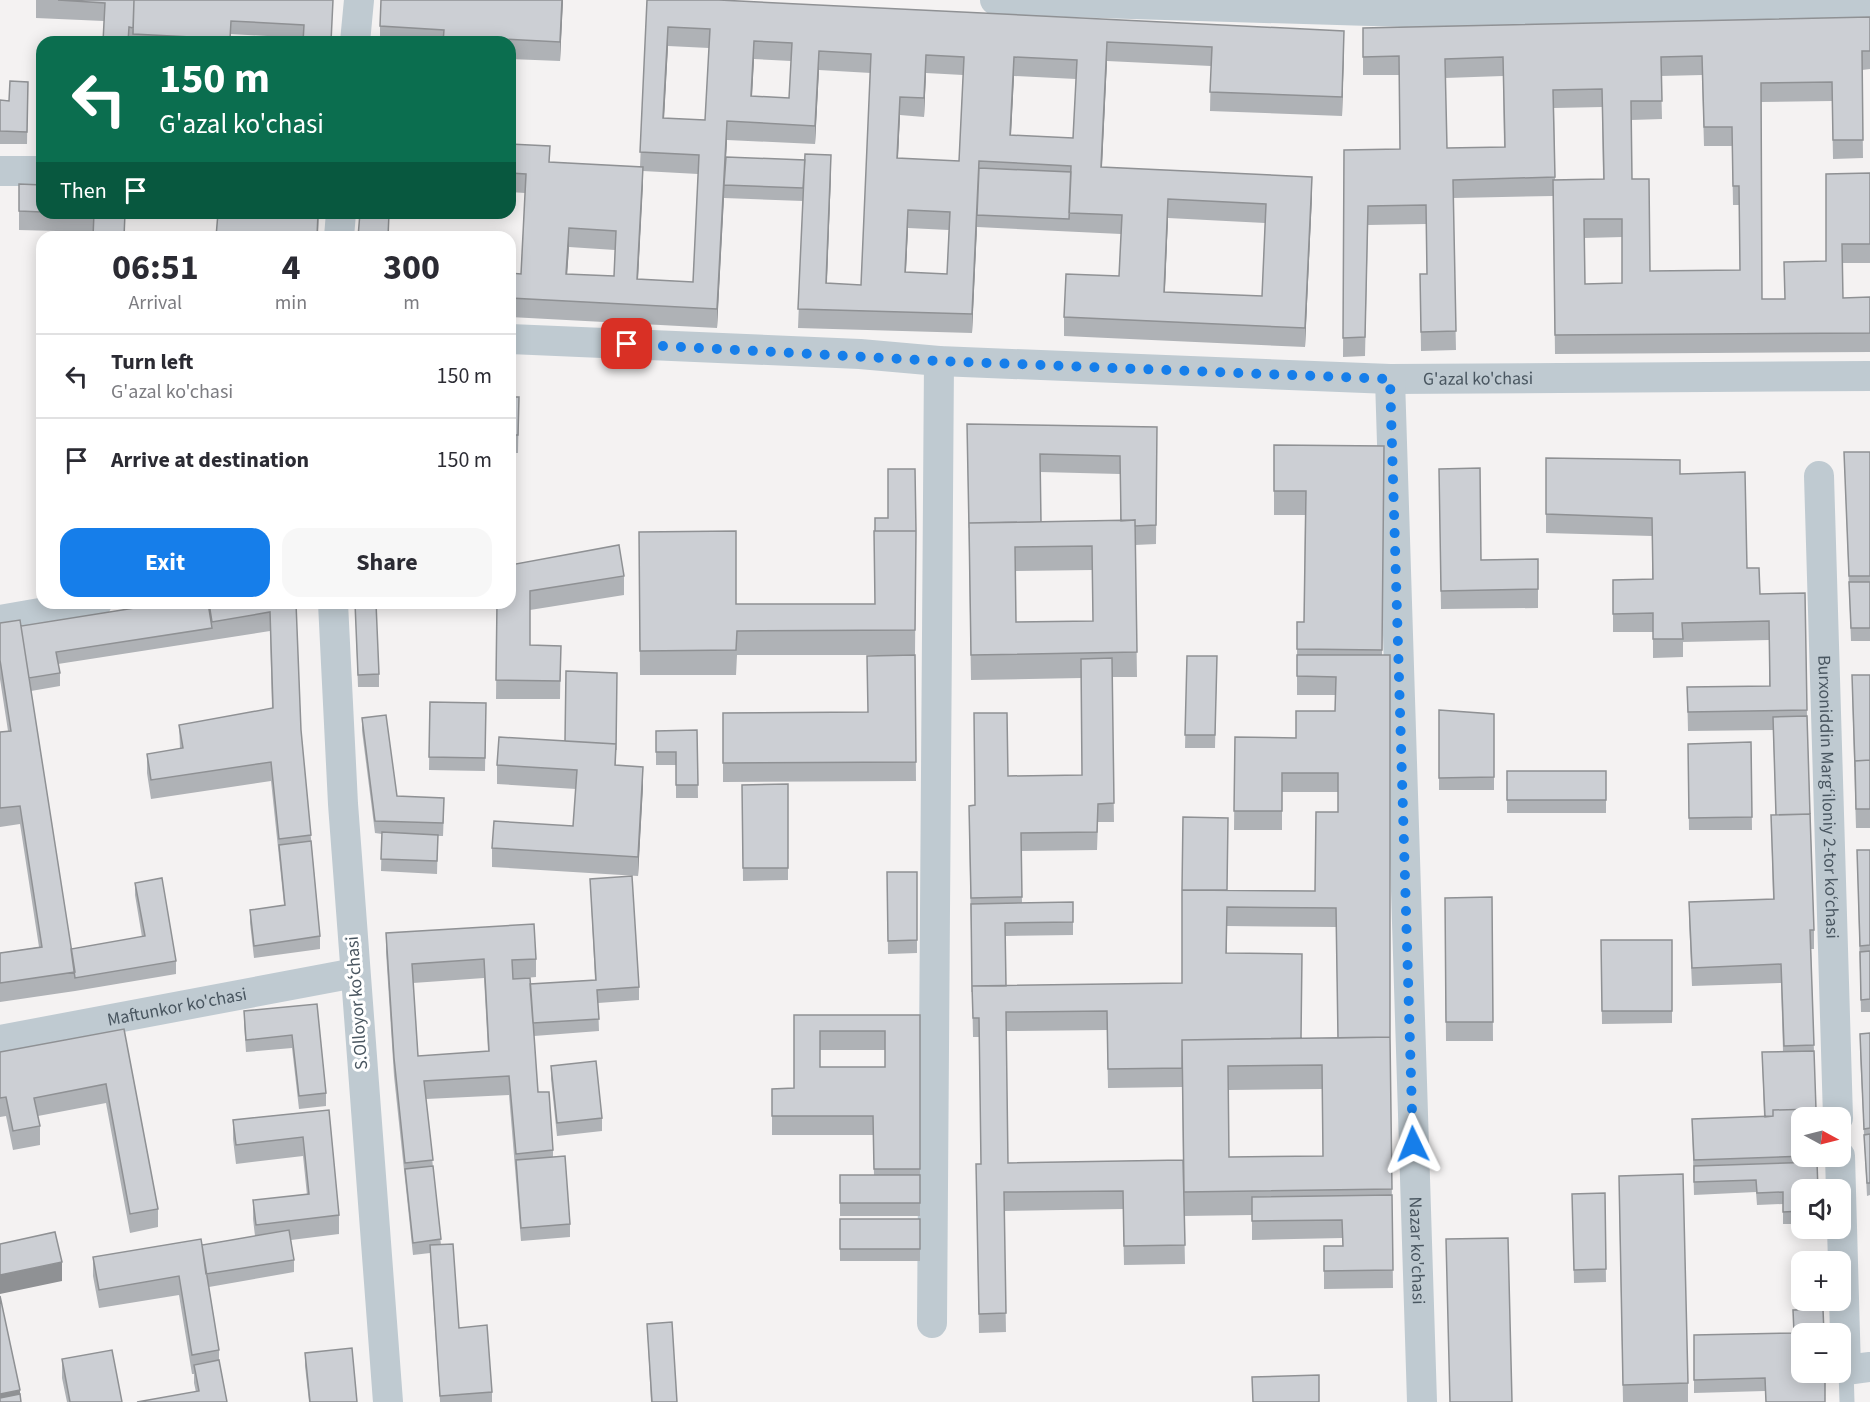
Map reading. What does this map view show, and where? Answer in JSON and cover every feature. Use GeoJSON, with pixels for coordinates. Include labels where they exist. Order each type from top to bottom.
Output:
{"type":"FeatureCollection","features":[{"type":"Feature","properties":{"kind":"street"},"geometry":{"type":"LineString","coordinates":[[356,36],[359,0]]}},
{"type":"Feature","properties":{"kind":"street"},"geometry":{"type":"LineString","coordinates":[[995,0],[1505,15],[1870,5]]}},
{"type":"Feature","properties":{"kind":"street"},"geometry":{"type":"LineString","coordinates":[[0,171],[36,171]]}},
{"type":"Feature","properties":{"kind":"street","name":"G'azal ko'chasi"},"geometry":{"type":"LineString","coordinates":[[516,339],[860,354],[939,361],[1390,379],[1870,376]]}},
{"type":"Feature","properties":{"kind":"street"},"geometry":{"type":"LineString","coordinates":[[932,1323],[939,361]]}},
{"type":"Feature","properties":{"kind":"street","name":"Nazar ko'chasi"},"geometry":{"type":"LineString","coordinates":[[1390,379],[1422,1402]]}},
{"type":"Feature","properties":{"kind":"street","name":"Burxoniddin Marg‘iloniy 2-tor ko‘chasi"},"geometry":{"type":"LineString","coordinates":[[1819,476],[1838,1107]]}},
{"type":"Feature","properties":{"kind":"street"},"geometry":{"type":"LineString","coordinates":[[0,620],[63,609]]}},
{"type":"Feature","properties":{"kind":"street","name":"S.Olloyor koʻchasi"},"geometry":{"type":"LineString","coordinates":[[333,609],[355,973],[388,1402]]}},
{"type":"Feature","properties":{"kind":"street","name":"Maftunkor ko'chasi"},"geometry":{"type":"LineString","coordinates":[[0,1040],[355,973]]}},
{"type":"Feature","properties":{"kind":"street"},"geometry":{"type":"LineString","coordinates":[[1841,1167],[1858,1369]]}},
{"type":"Feature","properties":{"kind":"lane"},"geometry":{"type":"LineString","coordinates":[[1847,1402],[1858,1369]]}},
{"type":"Feature","properties":{"kind":"building"},"geometry":{"type":"Polygon","coordinates":[[[58,0],[134,0],[133,28],[129,27],[128,36],[103,36],[105,3],[58,0]]]}},
{"type":"Feature","properties":{"kind":"building"},"geometry":{"type":"Polygon","coordinates":[[[134,0],[333,0],[331,36],[303,36],[304,25],[231,21],[230,36],[133,34],[134,0]]]}},
{"type":"Feature","properties":{"kind":"building"},"geometry":{"type":"Polygon","coordinates":[[[381,0],[562,0],[560,42],[516,40],[516,36],[444,36],[444,30],[380,26],[381,0]]]}},
{"type":"Feature","properties":{"kind":"building"},"geometry":{"type":"Polygon","coordinates":[[[647,0],[719,0],[1344,31],[1342,97],[1210,92],[1212,47],[1107,42],[1101,167],[1312,177],[1305,328],[1064,317],[1066,274],[1119,276],[1122,215],[1069,213],[1071,166],[979,161],[972,314],[798,309],[805,154],[831,155],[826,283],[861,285],[871,54],[819,51],[815,126],[727,121],[717,309],[516,298],[516,274],[521,274],[526,174],[516,173],[516,144],[550,146],[549,162],[643,167],[637,279],[693,282],[699,155],[640,152],[647,0]],[[668,27],[663,118],[705,120],[710,29],[668,27]],[[754,41],[751,96],[789,98],[792,43],[754,41]],[[926,55],[924,98],[900,97],[897,158],[959,161],[964,57],[926,55]],[[1014,57],[1010,135],[1073,138],[1077,60],[1014,57]],[[1168,199],[1164,292],[1262,296],[1266,204],[1168,199]],[[908,210],[905,272],[947,274],[950,212],[908,210]],[[569,228],[566,274],[614,276],[616,231],[569,228]]]}},
{"type":"Feature","properties":{"kind":"building"},"geometry":{"type":"Polygon","coordinates":[[[1870,17],[1870,51],[1862,51],[1863,140],[1833,140],[1832,82],[1761,83],[1762,299],[1785,299],[1784,262],[1826,261],[1826,174],[1870,173],[1870,244],[1842,244],[1843,298],[1870,297],[1870,333],[1555,335],[1553,180],[1604,179],[1602,89],[1553,90],[1555,177],[1453,180],[1456,331],[1421,332],[1420,274],[1427,274],[1426,205],[1368,206],[1365,337],[1343,338],[1344,150],[1400,149],[1399,56],[1363,57],[1363,28],[1870,17]],[[1702,56],[1661,57],[1662,101],[1631,101],[1632,179],[1649,179],[1650,271],[1740,270],[1739,186],[1733,186],[1732,127],[1704,127],[1702,56]],[[1503,57],[1445,59],[1447,148],[1505,147],[1503,57]],[[1584,219],[1585,284],[1622,283],[1622,219],[1584,219]]]}},
{"type":"Feature","properties":{"kind":"building"},"geometry":{"type":"Polygon","coordinates":[[[10,81],[28,82],[27,132],[0,131],[0,100],[9,101],[10,81]]]}},
{"type":"Feature","properties":{"kind":"building"},"geometry":{"type":"Polygon","coordinates":[[[726,157],[805,160],[803,188],[724,185],[726,157]]]}},
{"type":"Feature","properties":{"kind":"building"},"geometry":{"type":"Polygon","coordinates":[[[979,168],[1071,172],[1069,219],[977,215],[979,168]]]}},
{"type":"Feature","properties":{"kind":"building"},"geometry":{"type":"Polygon","coordinates":[[[19,184],[36,185],[36,212],[19,211],[19,184]]]}},
{"type":"Feature","properties":{"kind":"building"},"geometry":{"type":"Polygon","coordinates":[[[94,219],[125,219],[124,231],[93,231],[94,219]]]}},
{"type":"Feature","properties":{"kind":"building"},"geometry":{"type":"Polygon","coordinates":[[[218,219],[318,219],[317,231],[216,231],[218,219]]]}},
{"type":"Feature","properties":{"kind":"building"},"geometry":{"type":"Polygon","coordinates":[[[360,219],[389,219],[388,231],[358,231],[360,219]]]}},
{"type":"Feature","properties":{"kind":"building"},"geometry":{"type":"Polygon","coordinates":[[[516,397],[519,397],[518,435],[516,435],[516,397]]]}},
{"type":"Feature","properties":{"kind":"building"},"geometry":{"type":"Polygon","coordinates":[[[967,424],[1157,427],[1156,525],[1135,526],[1135,520],[1121,521],[1120,456],[1040,454],[1041,522],[969,523],[969,528],[967,424]]]}},
{"type":"Feature","properties":{"kind":"building"},"geometry":{"type":"Polygon","coordinates":[[[1274,445],[1384,446],[1382,650],[1297,649],[1297,622],[1304,622],[1306,491],[1274,491],[1274,445]]]}},
{"type":"Feature","properties":{"kind":"building"},"geometry":{"type":"Polygon","coordinates":[[[1844,452],[1870,452],[1870,576],[1849,576],[1844,452]]]}},
{"type":"Feature","properties":{"kind":"building"},"geometry":{"type":"Polygon","coordinates":[[[1546,458],[1680,460],[1680,474],[1745,472],[1747,568],[1759,568],[1760,594],[1805,593],[1807,710],[1688,712],[1687,687],[1770,686],[1769,621],[1682,623],[1683,639],[1653,639],[1653,613],[1613,614],[1613,580],[1653,579],[1652,518],[1546,514],[1546,458]]]}},
{"type":"Feature","properties":{"kind":"building"},"geometry":{"type":"Polygon","coordinates":[[[1480,468],[1481,560],[1538,559],[1538,589],[1441,591],[1439,469],[1480,468]]]}},
{"type":"Feature","properties":{"kind":"building"},"geometry":{"type":"Polygon","coordinates":[[[888,469],[915,469],[916,531],[875,531],[875,518],[888,518],[888,469]]]}},
{"type":"Feature","properties":{"kind":"building"},"geometry":{"type":"Polygon","coordinates":[[[1135,520],[1137,652],[971,655],[969,523],[1135,520]],[[1092,546],[1015,547],[1016,622],[1093,621],[1092,546]]]}},
{"type":"Feature","properties":{"kind":"building"},"geometry":{"type":"Polygon","coordinates":[[[736,531],[736,604],[875,604],[874,531],[916,531],[915,630],[737,631],[736,650],[640,651],[639,532],[736,531]]]}},
{"type":"Feature","properties":{"kind":"building"},"geometry":{"type":"Polygon","coordinates":[[[619,545],[624,576],[530,591],[530,645],[561,646],[560,681],[496,680],[497,609],[516,609],[516,564],[619,545]]]}},
{"type":"Feature","properties":{"kind":"building"},"geometry":{"type":"Polygon","coordinates":[[[1849,582],[1870,582],[1870,628],[1851,628],[1849,582]]]}},
{"type":"Feature","properties":{"kind":"building"},"geometry":{"type":"Polygon","coordinates":[[[128,609],[209,609],[212,628],[56,652],[60,673],[29,678],[21,626],[128,609]]]}},
{"type":"Feature","properties":{"kind":"building"},"geometry":{"type":"Polygon","coordinates":[[[210,609],[296,609],[301,730],[311,835],[279,839],[271,762],[151,780],[147,754],[183,748],[179,725],[273,708],[270,612],[212,622],[210,609]]]}},
{"type":"Feature","properties":{"kind":"building"},"geometry":{"type":"Polygon","coordinates":[[[355,609],[376,609],[379,674],[358,675],[355,609]]]}},
{"type":"Feature","properties":{"kind":"building"},"geometry":{"type":"Polygon","coordinates":[[[20,620],[75,972],[0,983],[0,953],[42,947],[20,806],[0,808],[0,732],[11,731],[0,660],[0,623],[20,620]]]}},
{"type":"Feature","properties":{"kind":"building"},"geometry":{"type":"Polygon","coordinates":[[[915,655],[916,762],[723,763],[723,713],[868,712],[867,656],[915,655]]]}},
{"type":"Feature","properties":{"kind":"building"},"geometry":{"type":"Polygon","coordinates":[[[1297,655],[1390,655],[1390,1037],[1338,1038],[1336,908],[1227,907],[1226,953],[1302,954],[1301,1038],[1182,1040],[1182,1068],[1108,1069],[1107,1011],[1006,1012],[1008,1163],[1183,1160],[1185,1245],[1124,1246],[1123,1191],[1004,1192],[1006,1313],[979,1314],[976,1164],[981,1164],[979,1018],[973,1018],[972,986],[1182,983],[1182,890],[1315,891],[1316,812],[1338,812],[1338,773],[1282,773],[1282,811],[1234,811],[1235,737],[1296,738],[1296,711],[1335,711],[1336,677],[1297,676],[1297,655]]]}},
{"type":"Feature","properties":{"kind":"building"},"geometry":{"type":"Polygon","coordinates":[[[1187,656],[1217,656],[1215,735],[1185,735],[1187,656]]]}},
{"type":"Feature","properties":{"kind":"building"},"geometry":{"type":"Polygon","coordinates":[[[1112,658],[1114,803],[1098,804],[1097,832],[1021,833],[1022,897],[971,898],[969,806],[975,805],[974,713],[1007,713],[1008,776],[1082,775],[1081,659],[1112,658]]]}},
{"type":"Feature","properties":{"kind":"building"},"geometry":{"type":"Polygon","coordinates":[[[566,671],[617,673],[616,750],[616,744],[565,741],[566,671]]]}},
{"type":"Feature","properties":{"kind":"building"},"geometry":{"type":"Polygon","coordinates":[[[1852,675],[1870,675],[1870,760],[1855,761],[1855,767],[1852,675]]]}},
{"type":"Feature","properties":{"kind":"building"},"geometry":{"type":"Polygon","coordinates":[[[430,702],[486,703],[485,758],[429,757],[430,702]]]}},
{"type":"Feature","properties":{"kind":"building"},"geometry":{"type":"Polygon","coordinates":[[[1439,710],[1494,714],[1494,777],[1439,778],[1439,710]]]}},
{"type":"Feature","properties":{"kind":"building"},"geometry":{"type":"Polygon","coordinates":[[[386,715],[397,796],[444,798],[443,823],[375,821],[362,718],[386,715]]]}},
{"type":"Feature","properties":{"kind":"building"},"geometry":{"type":"Polygon","coordinates":[[[1807,716],[1810,814],[1776,815],[1773,717],[1807,716]]]}},
{"type":"Feature","properties":{"kind":"building"},"geometry":{"type":"Polygon","coordinates":[[[697,730],[698,785],[676,785],[676,752],[656,752],[656,731],[697,730]]]}},
{"type":"Feature","properties":{"kind":"building"},"geometry":{"type":"Polygon","coordinates":[[[499,737],[616,744],[615,765],[643,767],[638,857],[492,848],[494,821],[573,826],[577,770],[497,765],[499,737]]]}},
{"type":"Feature","properties":{"kind":"building"},"geometry":{"type":"Polygon","coordinates":[[[1751,742],[1752,817],[1689,818],[1688,744],[1751,742]]]}},
{"type":"Feature","properties":{"kind":"building"},"geometry":{"type":"Polygon","coordinates":[[[1870,760],[1870,809],[1856,809],[1855,761],[1870,760]]]}},
{"type":"Feature","properties":{"kind":"building"},"geometry":{"type":"Polygon","coordinates":[[[1507,771],[1606,771],[1606,800],[1507,800],[1507,771]]]}},
{"type":"Feature","properties":{"kind":"building"},"geometry":{"type":"Polygon","coordinates":[[[788,784],[788,868],[743,868],[742,785],[788,784]]]}},
{"type":"Feature","properties":{"kind":"building"},"geometry":{"type":"Polygon","coordinates":[[[1810,814],[1814,930],[1810,930],[1814,1045],[1784,1046],[1781,964],[1692,968],[1689,902],[1774,899],[1771,815],[1810,814]]]}},
{"type":"Feature","properties":{"kind":"building"},"geometry":{"type":"Polygon","coordinates":[[[1183,817],[1228,818],[1227,890],[1182,890],[1183,817]]]}},
{"type":"Feature","properties":{"kind":"building"},"geometry":{"type":"Polygon","coordinates":[[[382,832],[438,835],[437,861],[381,859],[382,832]]]}},
{"type":"Feature","properties":{"kind":"building"},"geometry":{"type":"Polygon","coordinates":[[[311,841],[320,936],[254,946],[250,910],[285,905],[279,845],[311,841]]]}},
{"type":"Feature","properties":{"kind":"building"},"geometry":{"type":"Polygon","coordinates":[[[1857,850],[1870,850],[1870,945],[1860,946],[1857,850]]]}},
{"type":"Feature","properties":{"kind":"building"},"geometry":{"type":"Polygon","coordinates":[[[887,872],[917,872],[917,940],[888,941],[887,872]]]}},
{"type":"Feature","properties":{"kind":"building"},"geometry":{"type":"Polygon","coordinates":[[[632,876],[639,987],[597,990],[599,1019],[533,1023],[530,984],[596,980],[590,879],[632,876]]]}},
{"type":"Feature","properties":{"kind":"building"},"geometry":{"type":"Polygon","coordinates":[[[162,878],[176,961],[75,978],[71,949],[145,936],[135,883],[162,878]]]}},
{"type":"Feature","properties":{"kind":"building"},"geometry":{"type":"Polygon","coordinates":[[[1492,897],[1493,1022],[1446,1022],[1445,898],[1492,897]]]}},
{"type":"Feature","properties":{"kind":"building"},"geometry":{"type":"Polygon","coordinates":[[[1073,902],[1073,922],[1005,923],[1006,986],[972,986],[972,992],[971,904],[1073,902]]]}},
{"type":"Feature","properties":{"kind":"building"},"geometry":{"type":"Polygon","coordinates":[[[534,924],[536,959],[512,960],[513,979],[530,978],[538,1092],[549,1092],[553,1150],[516,1154],[509,1076],[424,1081],[433,1160],[405,1163],[394,1058],[386,933],[534,924]],[[484,959],[412,964],[418,1056],[489,1051],[484,959]]]}},
{"type":"Feature","properties":{"kind":"building"},"geometry":{"type":"Polygon","coordinates":[[[1601,940],[1672,940],[1672,1011],[1602,1011],[1601,940]]]}},
{"type":"Feature","properties":{"kind":"building"},"geometry":{"type":"Polygon","coordinates":[[[1870,951],[1870,999],[1861,1000],[1860,952],[1870,951]]]}},
{"type":"Feature","properties":{"kind":"building"},"geometry":{"type":"Polygon","coordinates":[[[317,1004],[326,1093],[299,1096],[292,1035],[246,1040],[244,1011],[317,1004]]]}},
{"type":"Feature","properties":{"kind":"building"},"geometry":{"type":"Polygon","coordinates":[[[794,1015],[920,1015],[920,1169],[874,1169],[873,1116],[772,1116],[772,1089],[794,1088],[794,1015]],[[820,1031],[820,1067],[885,1067],[885,1031],[820,1031]]]}},
{"type":"Feature","properties":{"kind":"building"},"geometry":{"type":"Polygon","coordinates":[[[124,1029],[158,1209],[130,1214],[106,1084],[34,1098],[40,1126],[13,1131],[6,1097],[0,1098],[0,1052],[124,1029]]]}},
{"type":"Feature","properties":{"kind":"building"},"geometry":{"type":"Polygon","coordinates":[[[1870,1033],[1870,1128],[1864,1129],[1860,1034],[1870,1033]]]}},
{"type":"Feature","properties":{"kind":"building"},"geometry":{"type":"Polygon","coordinates":[[[1390,1037],[1392,1189],[1184,1192],[1182,1040],[1390,1037]],[[1322,1065],[1228,1066],[1229,1157],[1323,1156],[1322,1065]]]}},
{"type":"Feature","properties":{"kind":"building"},"geometry":{"type":"Polygon","coordinates":[[[1814,1051],[1816,1107],[1773,1110],[1773,1116],[1765,1117],[1762,1052],[1814,1051]]]}},
{"type":"Feature","properties":{"kind":"building"},"geometry":{"type":"Polygon","coordinates":[[[596,1061],[602,1118],[557,1123],[551,1066],[596,1061]]]}},
{"type":"Feature","properties":{"kind":"building"},"geometry":{"type":"Polygon","coordinates":[[[329,1110],[339,1215],[256,1225],[253,1200],[309,1194],[303,1137],[236,1145],[233,1120],[329,1110]]]}},
{"type":"Feature","properties":{"kind":"building"},"geometry":{"type":"Polygon","coordinates":[[[1773,1110],[1791,1110],[1791,1157],[1694,1160],[1692,1119],[1773,1116],[1773,1110]]]}},
{"type":"Feature","properties":{"kind":"building"},"geometry":{"type":"Polygon","coordinates":[[[1870,1134],[1870,1183],[1867,1183],[1864,1135],[1870,1134]]]}},
{"type":"Feature","properties":{"kind":"building"},"geometry":{"type":"Polygon","coordinates":[[[565,1156],[570,1224],[521,1228],[516,1160],[565,1156]]]}},
{"type":"Feature","properties":{"kind":"building"},"geometry":{"type":"Polygon","coordinates":[[[1791,1163],[1791,1167],[1817,1167],[1818,1179],[1791,1179],[1791,1212],[1783,1212],[1783,1192],[1757,1193],[1756,1180],[1694,1182],[1694,1166],[1791,1163]]]}},
{"type":"Feature","properties":{"kind":"building"},"geometry":{"type":"Polygon","coordinates":[[[433,1166],[441,1239],[413,1243],[405,1169],[433,1166]]]}},
{"type":"Feature","properties":{"kind":"building"},"geometry":{"type":"Polygon","coordinates":[[[1683,1174],[1688,1383],[1623,1385],[1619,1176],[1683,1174]]]}},
{"type":"Feature","properties":{"kind":"building"},"geometry":{"type":"Polygon","coordinates":[[[840,1175],[920,1175],[920,1203],[840,1203],[840,1175]]]}},
{"type":"Feature","properties":{"kind":"building"},"geometry":{"type":"Polygon","coordinates":[[[1605,1193],[1606,1269],[1574,1270],[1572,1194],[1605,1193]]]}},
{"type":"Feature","properties":{"kind":"building"},"geometry":{"type":"Polygon","coordinates":[[[1392,1195],[1393,1270],[1324,1271],[1324,1246],[1343,1246],[1342,1220],[1252,1221],[1252,1197],[1392,1195]]]}},
{"type":"Feature","properties":{"kind":"building"},"geometry":{"type":"Polygon","coordinates":[[[840,1219],[920,1219],[920,1249],[840,1249],[840,1219]]]}},
{"type":"Feature","properties":{"kind":"building"},"geometry":{"type":"Polygon","coordinates":[[[289,1230],[294,1260],[206,1274],[202,1245],[289,1230]]]}},
{"type":"Feature","properties":{"kind":"building"},"geometry":{"type":"Polygon","coordinates":[[[55,1232],[62,1262],[0,1275],[0,1244],[55,1232]]]}},
{"type":"Feature","properties":{"kind":"building"},"geometry":{"type":"Polygon","coordinates":[[[1508,1238],[1512,1402],[1450,1402],[1446,1239],[1508,1238]]]}},
{"type":"Feature","properties":{"kind":"building"},"geometry":{"type":"Polygon","coordinates":[[[201,1239],[219,1350],[192,1355],[179,1276],[99,1290],[93,1257],[201,1239]]]}},
{"type":"Feature","properties":{"kind":"building"},"geometry":{"type":"Polygon","coordinates":[[[453,1244],[459,1328],[487,1325],[492,1392],[440,1396],[430,1245],[453,1244]]]}},
{"type":"Feature","properties":{"kind":"building"},"geometry":{"type":"Polygon","coordinates":[[[0,1296],[20,1390],[0,1394],[0,1296]]]}},
{"type":"Feature","properties":{"kind":"building"},"geometry":{"type":"Polygon","coordinates":[[[1793,1311],[1823,1311],[1824,1323],[1794,1323],[1793,1311]]]}},
{"type":"Feature","properties":{"kind":"building"},"geometry":{"type":"Polygon","coordinates":[[[672,1322],[677,1402],[652,1402],[647,1324],[672,1322]]]}},
{"type":"Feature","properties":{"kind":"building"},"geometry":{"type":"Polygon","coordinates":[[[1791,1333],[1791,1383],[1825,1383],[1825,1402],[1766,1402],[1765,1378],[1694,1380],[1694,1335],[1791,1333]]]}},
{"type":"Feature","properties":{"kind":"building"},"geometry":{"type":"Polygon","coordinates":[[[352,1348],[357,1402],[310,1402],[305,1353],[352,1348]]]}},
{"type":"Feature","properties":{"kind":"building"},"geometry":{"type":"Polygon","coordinates":[[[112,1350],[122,1402],[70,1402],[62,1359],[112,1350]]]}},
{"type":"Feature","properties":{"kind":"building"},"geometry":{"type":"Polygon","coordinates":[[[219,1360],[227,1402],[137,1402],[199,1391],[194,1365],[219,1360]]]}},
{"type":"Feature","properties":{"kind":"building"},"geometry":{"type":"Polygon","coordinates":[[[1319,1375],[1319,1402],[1253,1402],[1252,1377],[1319,1375]]]}},
{"type":"Feature","properties":{"kind":"building"},"geometry":{"type":"Polygon","coordinates":[[[20,1394],[21,1402],[0,1402],[0,1398],[20,1394]]]}},
{"type":"Feature","properties":{"kind":"route"},"geometry":{"type":"LineString","coordinates":[[627,344],[860,354],[939,361],[1390,379],[1413,1144]]}}]}
